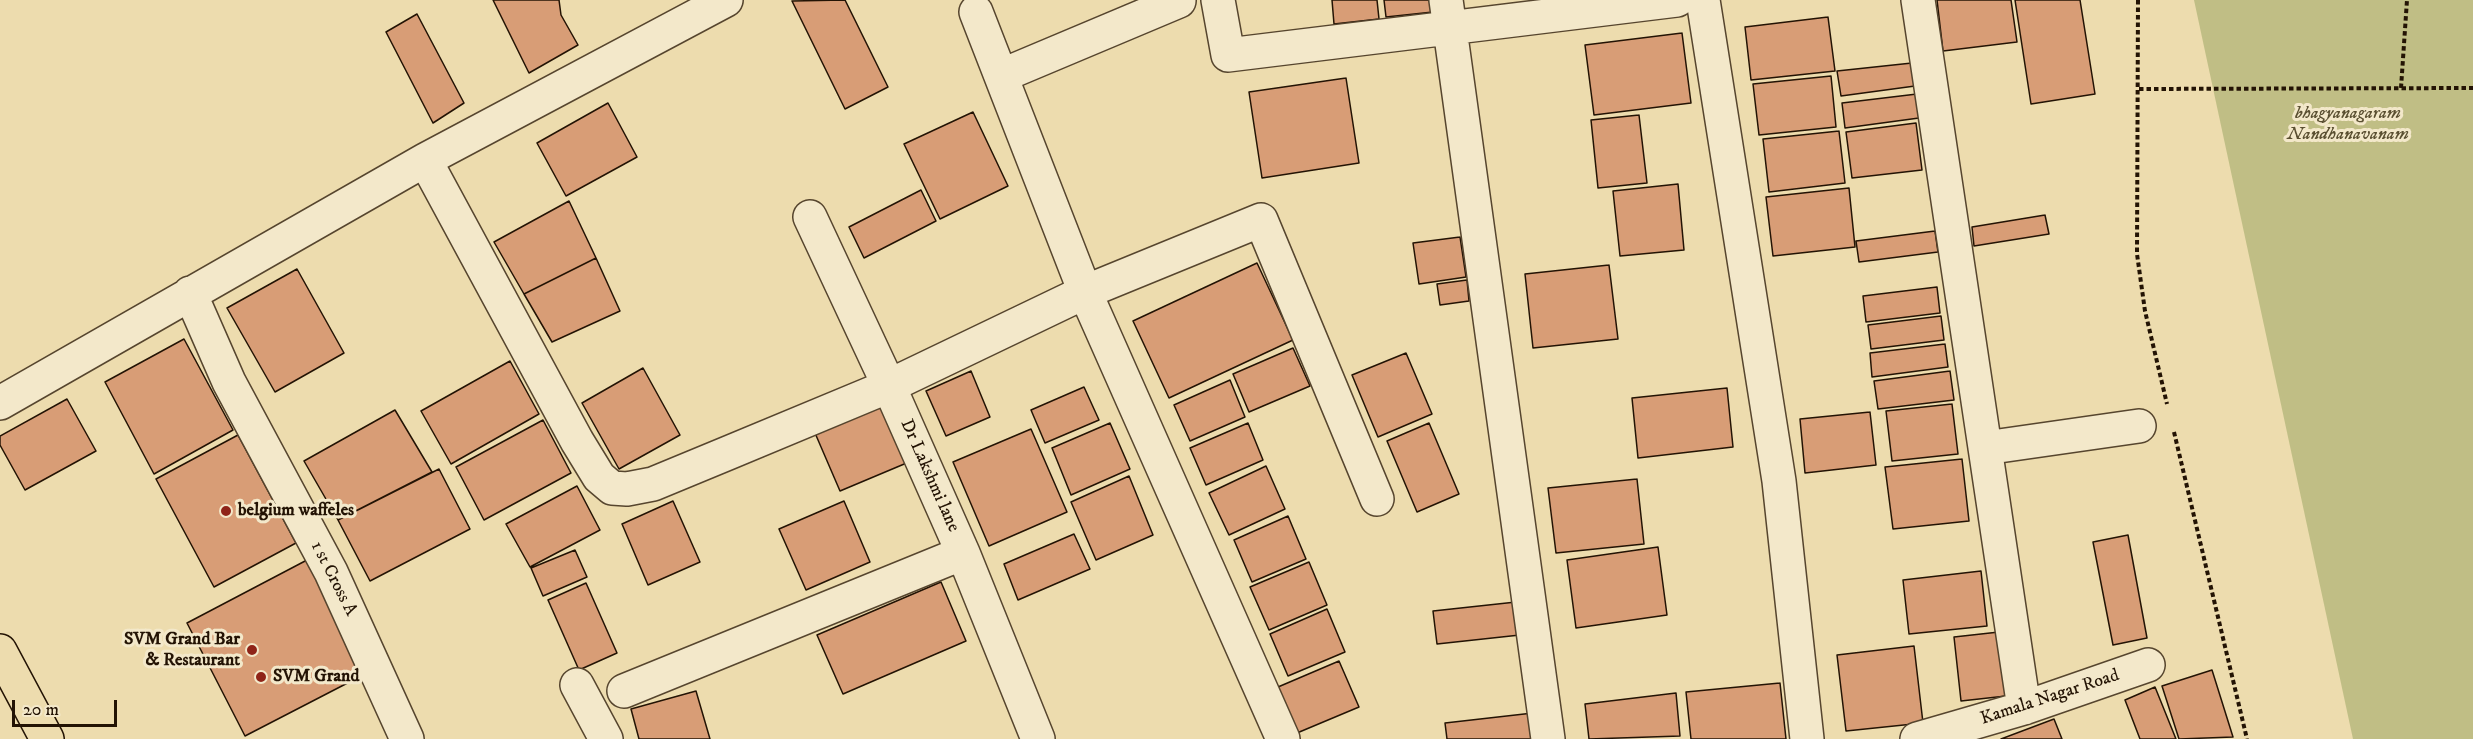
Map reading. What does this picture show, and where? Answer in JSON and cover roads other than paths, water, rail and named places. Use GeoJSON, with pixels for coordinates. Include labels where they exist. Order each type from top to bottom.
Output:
{"type":"FeatureCollection","features":[{"type":"Feature","properties":{"kind":"highway"},"geometry":{"type":"LineString","coordinates":[[0,651],[47,739]]}},
{"type":"Feature","properties":{"kind":"street"},"geometry":{"type":"LineString","coordinates":[[1218,0],[1228,55],[1448,14],[1677,0]]}},
{"type":"Feature","properties":{"kind":"street"},"geometry":{"type":"LineString","coordinates":[[1703,0],[1779,481],[1807,739]]}},
{"type":"Feature","properties":{"kind":"street"},"geometry":{"type":"LineString","coordinates":[[1918,0],[2024,708]]}},
{"type":"Feature","properties":{"kind":"street"},"geometry":{"type":"LineString","coordinates":[[0,403],[425,160],[723,1]]}},
{"type":"Feature","properties":{"kind":"street"},"geometry":{"type":"LineString","coordinates":[[1003,75],[1179,1]]}},
{"type":"Feature","properties":{"kind":"street"},"geometry":{"type":"LineString","coordinates":[[976,12],[1003,75],[1085,292],[1283,739]]}},
{"type":"Feature","properties":{"kind":"street"},"geometry":{"type":"LineString","coordinates":[[1448,14],[1548,739]]}},
{"type":"Feature","properties":{"kind":"street"},"geometry":{"type":"LineString","coordinates":[[425,160],[577,441],[599,477],[612,488],[627,489],[653,484],[889,386],[1085,292],[1261,220],[1377,499]]}},
{"type":"Feature","properties":{"kind":"street","name":"Dr Lakshmi lane"},"geometry":{"type":"LineString","coordinates":[[810,217],[889,386],[963,554],[1038,739]]}},
{"type":"Feature","properties":{"kind":"street","name":"1 st Cross A"},"geometry":{"type":"LineString","coordinates":[[190,293],[229,382],[331,572],[407,739]]}},
{"type":"Feature","properties":{"kind":"street"},"geometry":{"type":"LineString","coordinates":[[1986,448],[2139,426]]}},
{"type":"Feature","properties":{"kind":"street"},"geometry":{"type":"LineString","coordinates":[[624,692],[963,554]]}},
{"type":"Feature","properties":{"kind":"street","name":"Kamala Nagar Road"},"geometry":{"type":"LineString","coordinates":[[1917,739],[2024,708],[2148,665]]}},
{"type":"Feature","properties":{"kind":"street"},"geometry":{"type":"LineString","coordinates":[[577,685],[606,739]]}},
{"type":"Feature","properties":{"kind":"place","name":"belgium waffeles"},"geometry":{"type":"Point","coordinates":[226,511]}},
{"type":"Feature","properties":{"kind":"place","name":"SVM Grand Bar & Restaurant"},"geometry":{"type":"Point","coordinates":[252,650]}},
{"type":"Feature","properties":{"kind":"place","name":"SVM Grand"},"geometry":{"type":"Point","coordinates":[261,677]}},
{"type":"Feature","properties":{"kind":"park label","name":"bhagyanagaram Nandhanavanam"},"geometry":{"type":"Point","coordinates":[2348,124]}}]}
